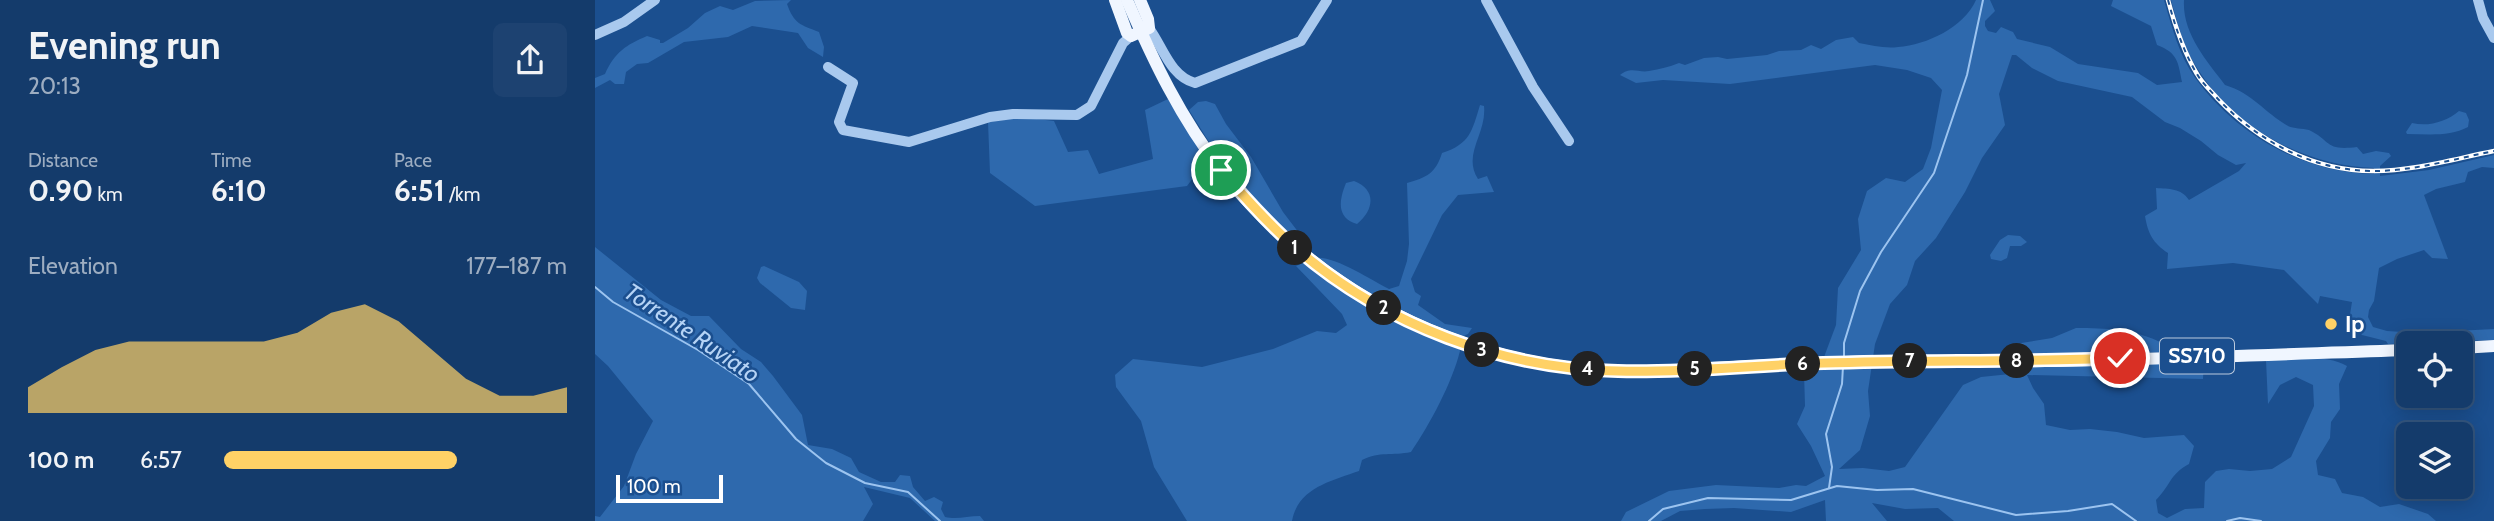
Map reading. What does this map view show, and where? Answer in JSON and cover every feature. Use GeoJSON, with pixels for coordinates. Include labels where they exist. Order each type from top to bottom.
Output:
{"type":"FeatureCollection","features":[{"type":"Feature","properties":{"kind":"main road"},"geometry":{"type":"LineString","coordinates":[[1115,0],[1127,33],[1140,32],[1148,19],[1139,0]]}},
{"type":"Feature","properties":{"kind":"main road","name":"SS710"},"geometry":{"type":"LineString","coordinates":[[1127,0],[1168,89],[1221,170],[1277,231],[1343,284],[1401,317],[1467,346],[1528,361],[1616,371],[1885,361],[1985,362],[2396,349]]}},
{"type":"Feature","properties":{"kind":"main road"},"geometry":{"type":"LineString","coordinates":[[2473,347],[2494,346]]}},
{"type":"Feature","properties":{"kind":"street"},"geometry":{"type":"LineString","coordinates":[[595,36],[624,22],[655,0]]}},
{"type":"Feature","properties":{"kind":"street"},"geometry":{"type":"LineString","coordinates":[[828,67],[853,83],[839,122],[843,130],[909,142],[1002,115],[1077,115],[1091,106],[1123,43],[1140,32],[1182,77],[1195,83],[1301,41],[1327,0]]}},
{"type":"Feature","properties":{"kind":"street"},"geometry":{"type":"LineString","coordinates":[[1486,0],[1533,87],[1569,141]]}},
{"type":"Feature","properties":{"kind":"street"},"geometry":{"type":"LineString","coordinates":[[2478,0],[2483,18],[2494,38]]}},
{"type":"Feature","properties":{"kind":"shaded area"},"geometry":{"type":"Polygon","coordinates":[[[791,0],[787,4],[795,20],[819,32],[824,47],[823,57],[808,48],[798,33],[752,26],[728,37],[684,42],[648,63],[637,64],[626,72],[624,84],[615,84],[610,80],[595,88],[595,78],[605,74],[617,55],[640,39],[647,36],[663,43],[688,28],[705,13],[720,6],[733,10],[755,1],[791,0]]]}},
{"type":"Feature","properties":{"kind":"shaded area"},"geometry":{"type":"Polygon","coordinates":[[[1976,0],[1990,0],[1995,11],[1985,21],[1988,31],[1996,33],[2001,27],[2013,32],[2017,39],[2050,47],[2078,64],[2138,73],[2157,85],[2182,82],[2176,59],[2169,51],[2157,45],[2151,26],[2111,6],[2113,0],[2164,0],[2185,61],[2196,79],[2232,118],[2252,134],[2298,159],[2348,172],[2374,174],[2374,168],[2324,160],[2277,142],[2235,112],[2195,66],[2171,0],[2184,0],[2184,12],[2191,35],[2225,85],[2243,93],[2288,126],[2309,130],[2333,146],[2357,147],[2363,154],[2376,151],[2389,153],[2391,156],[2380,166],[2380,176],[2429,170],[2494,155],[2494,168],[2482,167],[2468,172],[2465,182],[2424,195],[2448,259],[2432,258],[2424,250],[2379,268],[2374,301],[2368,317],[2373,327],[2396,332],[2396,344],[2388,344],[2386,341],[2362,335],[2356,328],[2348,327],[2352,302],[2320,296],[2318,304],[2284,270],[2233,263],[2167,269],[2168,253],[2152,237],[2145,216],[2157,209],[2156,188],[2178,191],[2189,200],[2239,171],[2246,163],[2236,165],[2218,155],[2201,141],[2165,122],[2132,97],[2058,81],[2012,55],[1999,94],[2005,125],[1982,158],[1965,192],[1936,238],[1915,261],[1907,285],[1890,304],[1875,344],[1868,391],[1870,416],[1860,450],[1839,469],[1889,471],[1905,467],[1963,385],[1981,377],[2020,373],[2018,366],[2204,361],[2203,379],[2027,375],[2044,404],[2046,425],[2070,430],[2117,432],[2144,438],[2184,435],[2194,446],[2189,464],[2174,476],[2156,500],[2158,513],[2167,518],[2185,509],[2204,508],[2205,482],[2216,471],[2272,469],[2291,457],[2314,406],[2313,385],[2296,377],[2280,385],[2268,404],[2266,360],[2318,358],[2347,366],[2339,384],[2340,409],[2331,422],[2330,438],[2316,461],[2318,475],[2335,479],[2342,493],[2363,497],[2380,507],[2399,504],[2428,514],[2436,521],[1954,521],[1938,508],[1905,509],[1872,503],[1887,521],[1826,521],[1825,500],[1791,512],[1705,509],[1680,511],[1661,521],[1621,521],[1626,512],[1669,491],[1716,485],[1779,488],[1806,486],[1825,476],[1797,424],[1805,406],[1804,372],[1824,357],[1836,325],[1838,288],[1861,250],[1858,219],[1867,191],[1886,178],[1905,182],[1923,169],[1931,148],[1942,90],[1931,78],[1907,70],[1875,65],[1730,84],[1663,80],[1636,83],[1620,75],[1631,70],[1649,71],[1679,63],[1685,65],[1704,58],[1767,55],[1779,51],[1801,50],[1811,45],[1821,49],[1836,40],[1853,37],[1859,43],[1909,46],[1943,33],[1970,10],[1976,0]]]}},
{"type":"Feature","properties":{"kind":"shaded area"},"geometry":{"type":"Polygon","coordinates":[[[1168,99],[1213,170],[1196,174],[1187,186],[1035,206],[990,173],[988,122],[1020,117],[1054,121],[1068,152],[1088,150],[1099,174],[1153,159],[1145,110],[1168,99]]]}},
{"type":"Feature","properties":{"kind":"shaded area"},"geometry":{"type":"Polygon","coordinates":[[[1198,102],[1215,104],[1226,124],[1251,157],[1283,212],[1299,233],[1301,241],[1279,225],[1221,161],[1189,110],[1198,102]]]}},
{"type":"Feature","properties":{"kind":"shaded area"},"geometry":{"type":"Polygon","coordinates":[[[1480,105],[1484,106],[1484,116],[1474,152],[1474,170],[1478,179],[1487,176],[1494,192],[1458,195],[1442,215],[1411,279],[1415,292],[1421,296],[1418,305],[1445,324],[1472,328],[1468,334],[1461,337],[1379,301],[1315,258],[1342,264],[1389,289],[1399,286],[1409,244],[1407,183],[1429,174],[1442,153],[1464,141],[1472,129],[1480,105]]]}},
{"type":"Feature","properties":{"kind":"shaded area"},"geometry":{"type":"Polygon","coordinates":[[[2459,111],[2466,113],[2469,120],[2468,127],[2461,130],[2438,134],[2406,132],[2412,123],[2437,123],[2459,111]]]}},
{"type":"Feature","properties":{"kind":"shaded area"},"geometry":{"type":"Polygon","coordinates":[[[1354,181],[1367,190],[1371,201],[1367,213],[1357,224],[1345,217],[1341,208],[1346,183],[1354,181]]]}},
{"type":"Feature","properties":{"kind":"shaded area"},"geometry":{"type":"Polygon","coordinates":[[[2008,235],[2020,236],[2027,242],[2021,246],[2010,246],[2007,258],[2001,261],[1991,259],[1990,255],[2000,240],[2008,235]]]}},
{"type":"Feature","properties":{"kind":"shaded area"},"geometry":{"type":"Polygon","coordinates":[[[595,247],[661,300],[691,316],[709,316],[741,349],[761,362],[802,415],[808,445],[832,449],[851,458],[859,472],[881,482],[895,482],[900,475],[910,476],[913,487],[925,501],[934,497],[943,502],[941,509],[945,517],[980,516],[984,521],[935,521],[910,498],[864,487],[873,504],[863,521],[595,521],[595,516],[600,517],[624,486],[653,421],[595,354],[595,247]]]}},
{"type":"Feature","properties":{"kind":"shaded area"},"geometry":{"type":"Polygon","coordinates":[[[1306,262],[1411,327],[1458,347],[1460,351],[1446,390],[1411,452],[1362,460],[1359,471],[1308,493],[1295,510],[1292,521],[1187,521],[1154,467],[1141,421],[1116,387],[1115,375],[1133,359],[1202,367],[1273,349],[1317,331],[1336,333],[1347,325],[1342,314],[1296,266],[1306,262]]]}},
{"type":"Feature","properties":{"kind":"shaded area"},"geometry":{"type":"Polygon","coordinates":[[[764,266],[799,282],[807,291],[805,310],[791,308],[760,283],[757,278],[764,266]]]}},
{"type":"Feature","properties":{"kind":"shaded area"},"geometry":{"type":"Polygon","coordinates":[[[2076,328],[2131,332],[2162,343],[2165,352],[2016,357],[2015,344],[2052,338],[2076,328]]]}},
{"type":"Feature","properties":{"kind":"shaded area"},"geometry":{"type":"Polygon","coordinates":[[[2494,329],[2494,340],[2473,341],[2473,331],[2456,331],[2494,329]]]}},
{"type":"Feature","properties":{"kind":"waterway"},"geometry":{"type":"LineString","coordinates":[[1844,357],[1844,343],[1860,291],[1881,252],[1934,173],[1967,75],[1983,0]]}},
{"type":"Feature","properties":{"kind":"waterway","name":"Torrente Ruviato"},"geometry":{"type":"LineString","coordinates":[[595,287],[613,302],[698,350],[749,384],[796,439],[826,463],[865,483],[908,492],[940,521]]}},
{"type":"Feature","properties":{"kind":"waterway"},"geometry":{"type":"LineString","coordinates":[[1829,488],[1832,467],[1826,434],[1842,384],[1843,366]]}},
{"type":"Feature","properties":{"kind":"waterway","name":"Torrente Ruviato"},"geometry":{"type":"LineString","coordinates":[[1649,521],[1663,509],[1708,498],[1791,500],[1837,486],[1877,490],[1913,489],[2016,515],[2112,504],[2136,521]]}},
{"type":"Feature","properties":{"kind":"waterway","name":"Torrente Ruviato"},"geometry":{"type":"LineString","coordinates":[[2227,521],[2240,518],[2261,521]]}},
{"type":"Feature","properties":{"kind":"railway"},"geometry":{"type":"LineString","coordinates":[[2168,0],[2184,47],[2201,81],[2251,128],[2288,151],[2329,166],[2373,171],[2419,167],[2494,151]]}},
{"type":"Feature","properties":{"kind":"place","name":"Ip"},"geometry":{"type":"Point","coordinates":[2331,324]}},
{"type":"Feature","properties":{"kind":"route"},"geometry":{"type":"LineString","coordinates":[[1221,170],[1277,231],[1343,284],[1377,305],[1467,346],[1528,361],[1585,369],[1652,371],[1885,361],[1985,362],[2120,358]]}}]}
